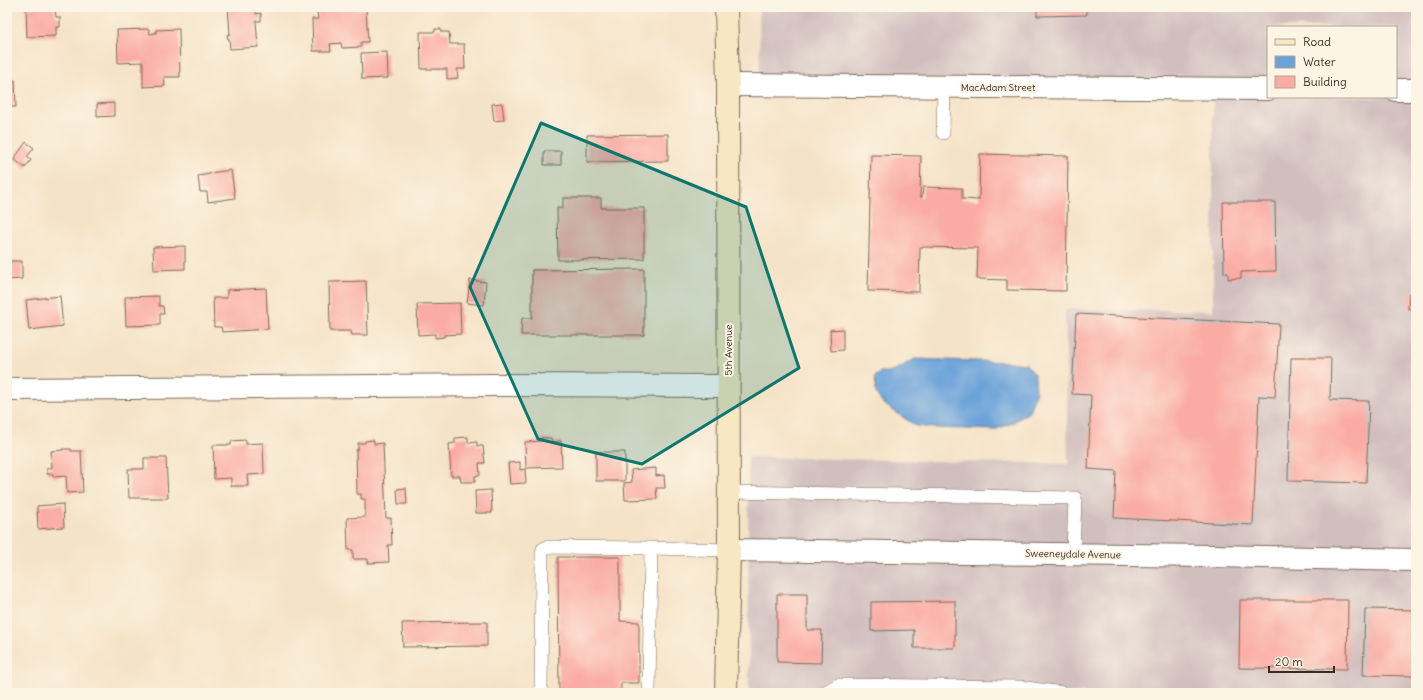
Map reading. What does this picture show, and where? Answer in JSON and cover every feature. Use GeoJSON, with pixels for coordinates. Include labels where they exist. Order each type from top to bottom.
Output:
{"type":"FeatureCollection","features":[{"type":"Feature","properties":{"kind":"main road","name":"5th Avenue"},"geometry":{"type":"LineString","coordinates":[[726,7],[728,85],[729,492],[726,693]]}},
{"type":"Feature","properties":{"kind":"street","name":"MacAdam Street"},"geometry":{"type":"LineString","coordinates":[[728,85],[1267,89]]}},
{"type":"Feature","properties":{"kind":"street"},"geometry":{"type":"LineString","coordinates":[[1397,90],[1416,90]]}},
{"type":"Feature","properties":{"kind":"street"},"geometry":{"type":"LineString","coordinates":[[7,389],[488,385],[728,386]]}},
{"type":"Feature","properties":{"kind":"street","name":"Sweeneydale Avenue"},"geometry":{"type":"LineString","coordinates":[[729,550],[1416,560]]}},
{"type":"Feature","properties":{"kind":"lane"},"geometry":{"type":"LineString","coordinates":[[943,134],[944,87]]}},
{"type":"Feature","properties":{"kind":"lane"},"geometry":{"type":"LineString","coordinates":[[729,492],[1075,498],[1073,554]]}},
{"type":"Feature","properties":{"kind":"lane"},"geometry":{"type":"LineString","coordinates":[[542,693],[543,549],[547,547],[729,550]]}},
{"type":"Feature","properties":{"kind":"lane"},"geometry":{"type":"LineString","coordinates":[[649,693],[651,548]]}},
{"type":"Feature","properties":{"kind":"lane"},"geometry":{"type":"LineString","coordinates":[[824,693],[838,685],[1019,687],[1062,693]]}},
{"type":"Feature","properties":{"kind":"highlighted area"},"geometry":{"type":"Polygon","coordinates":[[[541,123],[746,207],[799,368],[642,464],[538,439],[470,287],[541,123]]]}},
{"type":"Feature","properties":{"kind":"shaded area"},"geometry":{"type":"Polygon","coordinates":[[[759,7],[1416,7],[1416,693],[749,693],[748,457],[1068,464],[1065,309],[1213,311],[1213,86],[760,84],[759,7]]]}},
{"type":"Feature","properties":{"kind":"water"},"geometry":{"type":"Polygon","coordinates":[[[915,359],[1026,364],[1035,375],[1036,392],[1029,412],[1012,423],[994,430],[916,426],[882,403],[876,393],[875,377],[880,372],[891,372],[915,359]]]}},
{"type":"Feature","properties":{"kind":"building"},"geometry":{"type":"Polygon","coordinates":[[[26,7],[55,7],[56,17],[60,17],[60,27],[56,27],[56,36],[27,37],[26,7]]]}},
{"type":"Feature","properties":{"kind":"building"},"geometry":{"type":"Polygon","coordinates":[[[228,7],[256,7],[256,14],[261,13],[261,21],[256,21],[258,47],[230,49],[227,35],[230,34],[228,7]]]}},
{"type":"Feature","properties":{"kind":"building"},"geometry":{"type":"Polygon","coordinates":[[[869,7],[885,7],[885,10],[870,11],[869,7]]]}},
{"type":"Feature","properties":{"kind":"building"},"geometry":{"type":"Polygon","coordinates":[[[1037,7],[1086,7],[1087,15],[1037,16],[1037,7]]]}},
{"type":"Feature","properties":{"kind":"building"},"geometry":{"type":"Polygon","coordinates":[[[366,9],[368,42],[361,42],[361,47],[342,48],[341,43],[330,44],[331,51],[313,51],[312,19],[318,19],[317,11],[366,9]]]}},
{"type":"Feature","properties":{"kind":"building"},"geometry":{"type":"Polygon","coordinates":[[[149,29],[150,34],[156,33],[156,30],[179,29],[180,77],[164,77],[165,86],[143,87],[143,62],[118,63],[117,30],[149,29]]]}},
{"type":"Feature","properties":{"kind":"building"},"geometry":{"type":"Polygon","coordinates":[[[435,29],[441,29],[441,32],[449,32],[450,44],[464,44],[465,69],[457,69],[458,78],[447,79],[447,69],[421,69],[420,32],[435,32],[435,29]]]}},
{"type":"Feature","properties":{"kind":"building"},"geometry":{"type":"Polygon","coordinates":[[[387,52],[388,78],[362,79],[361,53],[387,52]]]}},
{"type":"Feature","properties":{"kind":"building"},"geometry":{"type":"Polygon","coordinates":[[[7,80],[15,80],[16,107],[7,107],[7,80]]]}},
{"type":"Feature","properties":{"kind":"building"},"geometry":{"type":"Polygon","coordinates":[[[114,103],[114,116],[97,117],[97,104],[114,103]]]}},
{"type":"Feature","properties":{"kind":"building"},"geometry":{"type":"Polygon","coordinates":[[[502,103],[504,120],[494,121],[492,104],[502,103]]]}},
{"type":"Feature","properties":{"kind":"building"},"geometry":{"type":"Polygon","coordinates":[[[668,134],[668,161],[587,162],[587,135],[668,134]]]}},
{"type":"Feature","properties":{"kind":"building"},"geometry":{"type":"Polygon","coordinates":[[[26,142],[34,148],[27,157],[31,160],[25,168],[14,159],[26,142]]]}},
{"type":"Feature","properties":{"kind":"building"},"geometry":{"type":"Polygon","coordinates":[[[544,151],[561,151],[561,165],[544,165],[544,151]]]}},
{"type":"Feature","properties":{"kind":"building"},"geometry":{"type":"Polygon","coordinates":[[[980,154],[1068,156],[1066,291],[1007,290],[1007,280],[977,279],[978,248],[920,247],[919,292],[868,291],[871,155],[921,156],[920,197],[922,197],[923,187],[962,188],[962,199],[979,200],[980,154]]]}},
{"type":"Feature","properties":{"kind":"building"},"geometry":{"type":"Polygon","coordinates":[[[231,170],[235,198],[208,202],[207,192],[200,192],[198,176],[231,170]]]}},
{"type":"Feature","properties":{"kind":"building"},"geometry":{"type":"Polygon","coordinates":[[[563,198],[601,198],[601,208],[644,208],[644,259],[558,260],[557,208],[563,208],[563,198]]]}},
{"type":"Feature","properties":{"kind":"building"},"geometry":{"type":"Polygon","coordinates":[[[1223,202],[1275,202],[1276,271],[1241,272],[1241,278],[1228,279],[1228,273],[1224,273],[1223,202]]]}},
{"type":"Feature","properties":{"kind":"building"},"geometry":{"type":"Polygon","coordinates":[[[185,246],[185,269],[154,270],[153,247],[185,246]]]}},
{"type":"Feature","properties":{"kind":"building"},"geometry":{"type":"Polygon","coordinates":[[[7,261],[22,261],[22,279],[7,280],[7,261]]]}},
{"type":"Feature","properties":{"kind":"building"},"geometry":{"type":"Polygon","coordinates":[[[644,269],[644,335],[521,335],[522,318],[532,318],[532,270],[644,269]]]}},
{"type":"Feature","properties":{"kind":"building"},"geometry":{"type":"Polygon","coordinates":[[[470,280],[486,282],[484,305],[467,303],[470,280]]]}},
{"type":"Feature","properties":{"kind":"building"},"geometry":{"type":"Polygon","coordinates":[[[366,281],[368,335],[352,335],[351,331],[330,331],[329,282],[366,281]]]}},
{"type":"Feature","properties":{"kind":"building"},"geometry":{"type":"Polygon","coordinates":[[[266,288],[268,329],[222,332],[221,327],[214,327],[213,298],[227,298],[227,290],[266,288]]]}},
{"type":"Feature","properties":{"kind":"building"},"geometry":{"type":"Polygon","coordinates":[[[1409,293],[1416,293],[1416,309],[1408,309],[1409,293]]]}},
{"type":"Feature","properties":{"kind":"building"},"geometry":{"type":"Polygon","coordinates":[[[60,296],[63,326],[29,330],[26,300],[60,296]]]}},
{"type":"Feature","properties":{"kind":"building"},"geometry":{"type":"Polygon","coordinates":[[[159,296],[159,306],[163,306],[164,314],[160,314],[160,325],[126,326],[125,297],[159,296]]]}},
{"type":"Feature","properties":{"kind":"building"},"geometry":{"type":"Polygon","coordinates":[[[460,303],[461,334],[444,335],[444,337],[435,338],[435,334],[418,335],[417,304],[460,303]]]}},
{"type":"Feature","properties":{"kind":"building"},"geometry":{"type":"Polygon","coordinates":[[[1076,314],[1279,324],[1275,397],[1259,396],[1253,525],[1114,518],[1116,471],[1088,469],[1091,395],[1072,394],[1076,314]]]}},
{"type":"Feature","properties":{"kind":"building"},"geometry":{"type":"Polygon","coordinates":[[[843,329],[843,350],[831,351],[830,330],[843,329]]]}},
{"type":"Feature","properties":{"kind":"building"},"geometry":{"type":"Polygon","coordinates":[[[1291,358],[1331,358],[1330,400],[1369,401],[1366,483],[1288,481],[1291,358]]]}},
{"type":"Feature","properties":{"kind":"building"},"geometry":{"type":"Polygon","coordinates":[[[468,437],[468,443],[477,442],[477,446],[483,446],[485,463],[479,463],[480,475],[475,476],[475,482],[461,482],[460,476],[451,476],[449,444],[455,443],[455,438],[468,437]]]}},
{"type":"Feature","properties":{"kind":"building"},"geometry":{"type":"Polygon","coordinates":[[[541,438],[551,438],[552,442],[561,441],[562,467],[526,468],[525,442],[541,441],[541,438]]]}},
{"type":"Feature","properties":{"kind":"building"},"geometry":{"type":"Polygon","coordinates":[[[246,440],[246,444],[263,443],[264,474],[247,475],[248,486],[231,486],[231,478],[214,479],[213,445],[231,445],[231,441],[246,440]]]}},
{"type":"Feature","properties":{"kind":"building"},"geometry":{"type":"Polygon","coordinates":[[[374,440],[374,444],[383,443],[386,518],[391,518],[392,545],[388,545],[389,562],[368,563],[368,559],[353,559],[353,550],[348,550],[347,518],[365,517],[365,499],[361,499],[361,494],[357,494],[356,450],[358,449],[358,443],[365,443],[365,441],[374,440]]]}},
{"type":"Feature","properties":{"kind":"building"},"geometry":{"type":"Polygon","coordinates":[[[62,449],[81,451],[83,492],[67,493],[66,476],[53,477],[53,474],[47,474],[47,468],[52,468],[51,451],[63,450],[62,449]]]}},
{"type":"Feature","properties":{"kind":"building"},"geometry":{"type":"Polygon","coordinates":[[[596,452],[625,452],[625,481],[596,481],[596,452]]]}},
{"type":"Feature","properties":{"kind":"building"},"geometry":{"type":"Polygon","coordinates":[[[144,458],[166,458],[168,498],[129,498],[128,469],[144,469],[144,458]]]}},
{"type":"Feature","properties":{"kind":"building"},"geometry":{"type":"Polygon","coordinates":[[[520,462],[520,470],[525,469],[526,483],[510,484],[508,463],[520,462]]]}},
{"type":"Feature","properties":{"kind":"building"},"geometry":{"type":"Polygon","coordinates":[[[656,468],[656,476],[664,475],[665,488],[656,488],[657,499],[625,500],[624,483],[632,482],[631,470],[656,468]]]}},
{"type":"Feature","properties":{"kind":"building"},"geometry":{"type":"Polygon","coordinates":[[[406,488],[407,504],[398,504],[397,489],[406,488]]]}},
{"type":"Feature","properties":{"kind":"building"},"geometry":{"type":"Polygon","coordinates":[[[491,490],[492,513],[476,513],[475,491],[491,490]]]}},
{"type":"Feature","properties":{"kind":"building"},"geometry":{"type":"Polygon","coordinates":[[[63,504],[64,527],[38,529],[37,506],[63,504]]]}},
{"type":"Feature","properties":{"kind":"building"},"geometry":{"type":"Polygon","coordinates":[[[558,557],[620,557],[620,621],[639,622],[639,683],[621,683],[621,693],[559,693],[558,557]]]}},
{"type":"Feature","properties":{"kind":"building"},"geometry":{"type":"Polygon","coordinates":[[[777,594],[807,594],[807,630],[822,630],[821,663],[777,662],[777,594]]]}},
{"type":"Feature","properties":{"kind":"building"},"geometry":{"type":"Polygon","coordinates":[[[1240,600],[1348,600],[1347,669],[1239,668],[1240,600]]]}},
{"type":"Feature","properties":{"kind":"building"},"geometry":{"type":"Polygon","coordinates":[[[955,601],[955,648],[914,648],[914,630],[871,631],[871,602],[955,601]]]}},
{"type":"Feature","properties":{"kind":"building"},"geometry":{"type":"Polygon","coordinates":[[[1365,609],[1416,610],[1416,676],[1363,675],[1365,609]]]}},
{"type":"Feature","properties":{"kind":"building"},"geometry":{"type":"Polygon","coordinates":[[[487,622],[487,646],[403,647],[402,623],[487,622]]]}}]}
